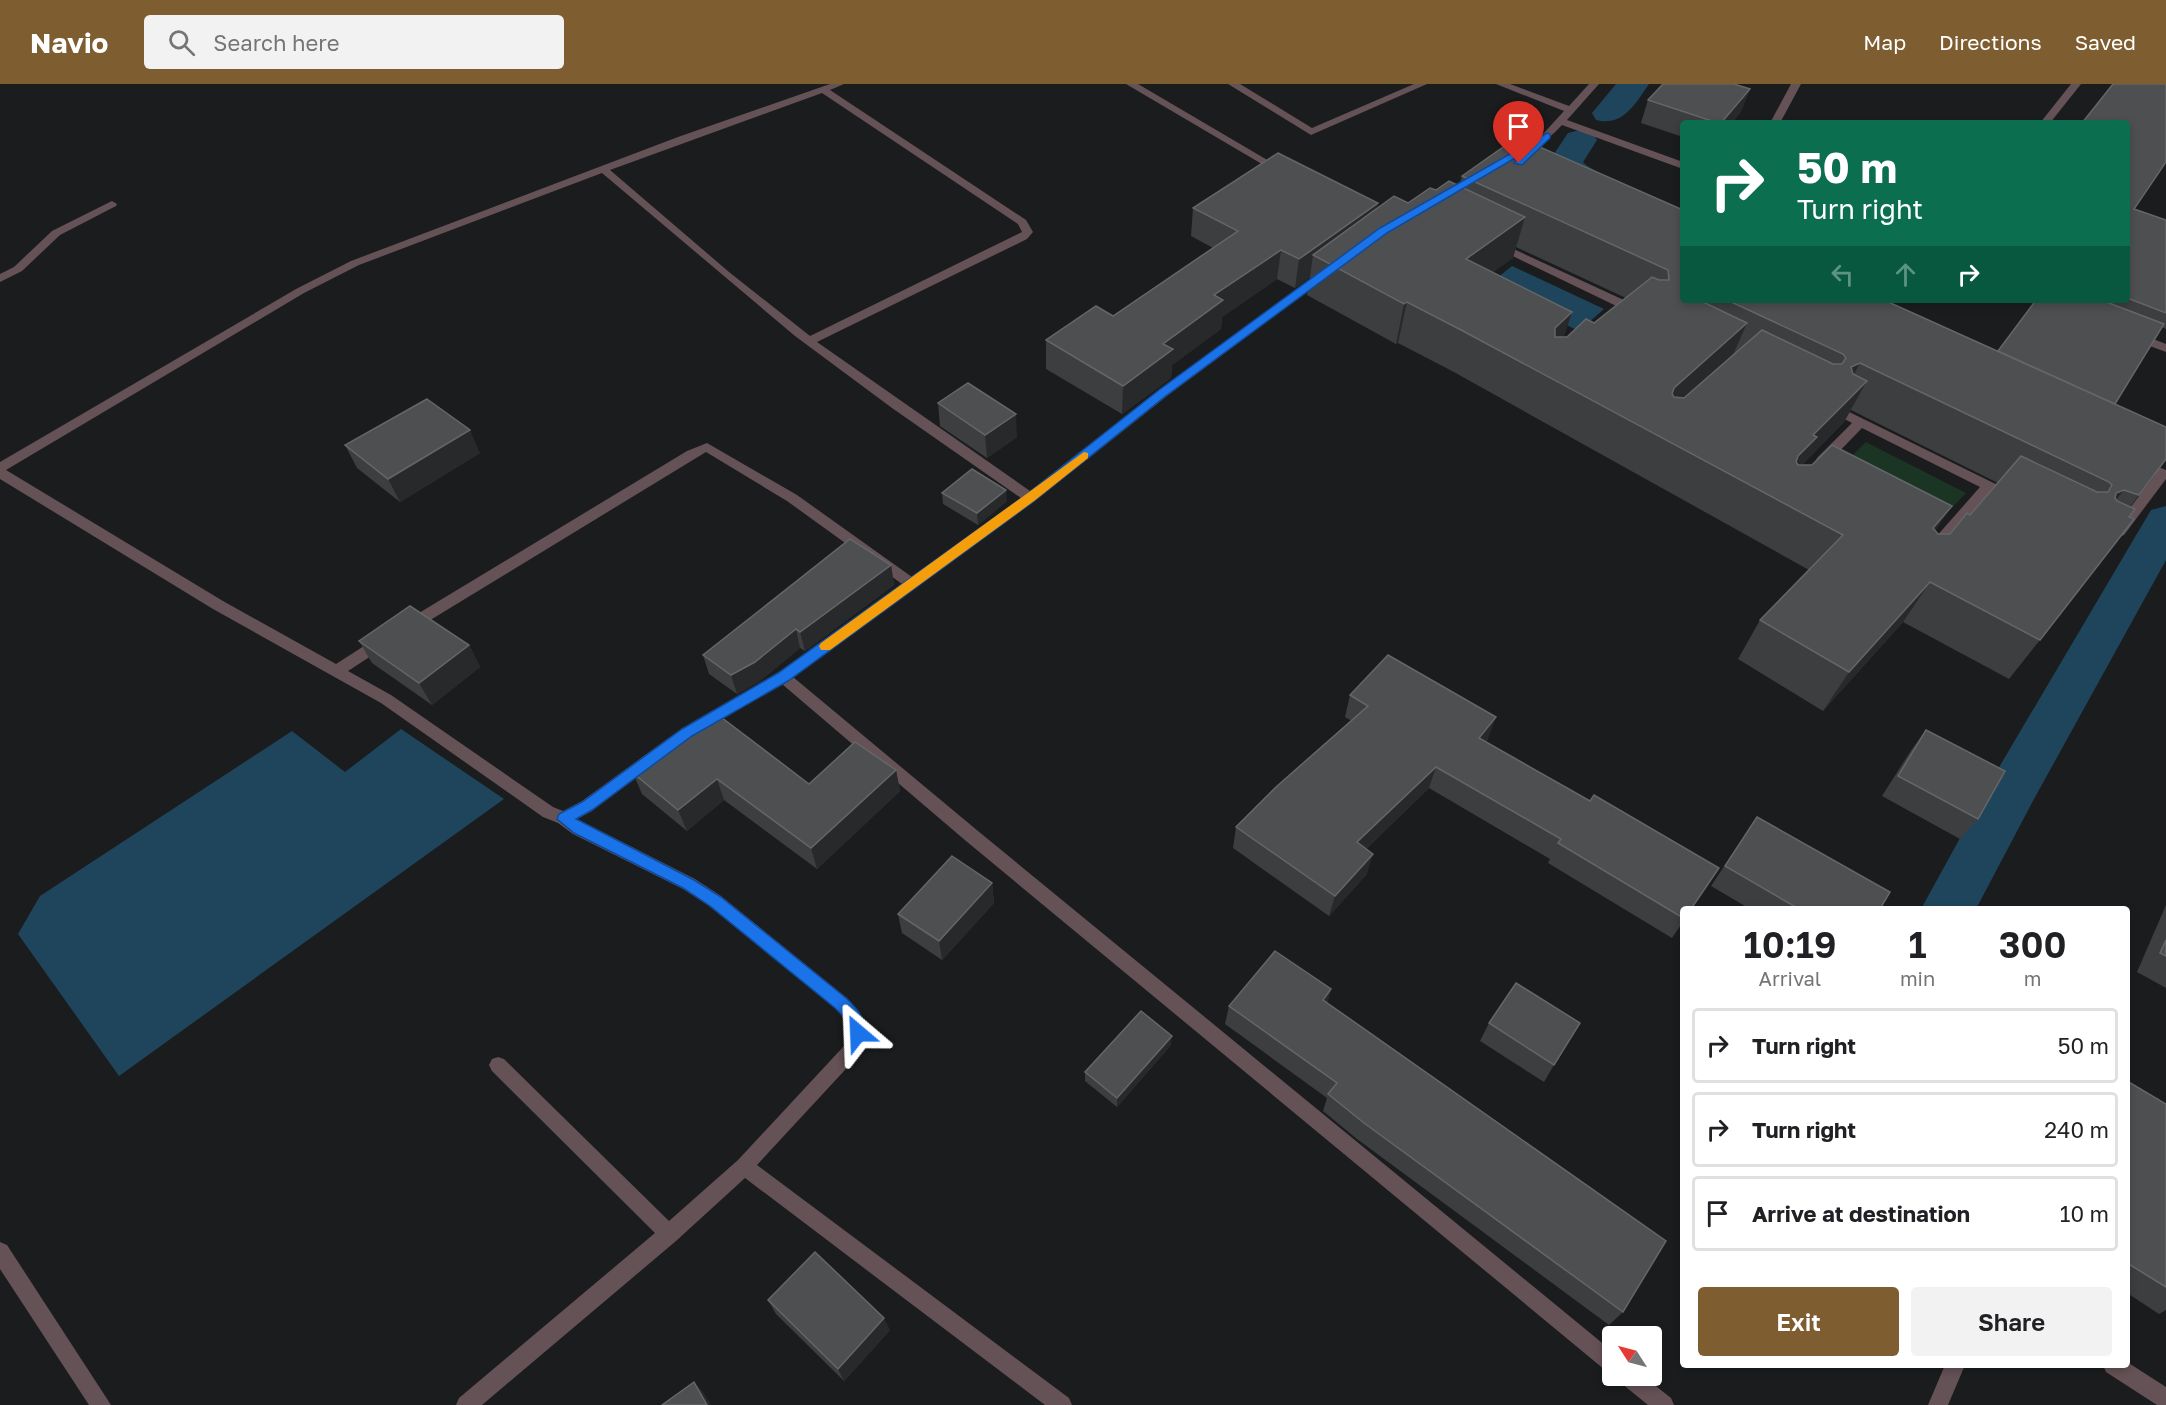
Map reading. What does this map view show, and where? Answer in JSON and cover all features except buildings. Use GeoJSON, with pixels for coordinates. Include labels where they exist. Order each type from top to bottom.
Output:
{"type":"FeatureCollection","features":[{"type":"Feature","properties":{"kind":"street"},"geometry":{"type":"LineString","coordinates":[[0,468],[327,276],[355,263],[603,169],[839,84]]}},
{"type":"Feature","properties":{"kind":"street"},"geometry":{"type":"LineString","coordinates":[[1131,84],[1293,178]]}},
{"type":"Feature","properties":{"kind":"street"},"geometry":{"type":"LineString","coordinates":[[1233,84],[1311,132],[1422,84]]}},
{"type":"Feature","properties":{"kind":"street"},"geometry":{"type":"LineString","coordinates":[[1501,84],[1570,110]]}},
{"type":"Feature","properties":{"kind":"street"},"geometry":{"type":"LineString","coordinates":[[1510,163],[1562,122],[1594,84]]}},
{"type":"Feature","properties":{"kind":"street"},"geometry":{"type":"LineString","coordinates":[[1777,120],[1796,84]]}},
{"type":"Feature","properties":{"kind":"street"},"geometry":{"type":"LineString","coordinates":[[2047,120],[2076,84]]}},
{"type":"Feature","properties":{"kind":"street"},"geometry":{"type":"LineString","coordinates":[[809,341],[1023,237],[1028,232],[1022,222],[823,90]]}},
{"type":"Feature","properties":{"kind":"street"},"geometry":{"type":"LineString","coordinates":[[1562,122],[1680,165]]}},
{"type":"Feature","properties":{"kind":"street"},"geometry":{"type":"LineString","coordinates":[[603,169],[809,341],[924,425],[1030,498]]}},
{"type":"Feature","properties":{"kind":"street"},"geometry":{"type":"LineString","coordinates":[[0,279],[18,270],[56,233],[112,204]]}},
{"type":"Feature","properties":{"kind":"street"},"geometry":{"type":"LineString","coordinates":[[1483,238],[1618,308],[1648,316]]}},
{"type":"Feature","properties":{"kind":"street"},"geometry":{"type":"LineString","coordinates":[[564,819],[587,806],[687,733],[783,677],[1030,498],[1163,393],[1336,266]]}},
{"type":"Feature","properties":{"kind":"street"},"geometry":{"type":"LineString","coordinates":[[2124,332],[2166,348]]}},
{"type":"Feature","properties":{"kind":"street"},"geometry":{"type":"LineString","coordinates":[[1837,410],[2019,501]]}},
{"type":"Feature","properties":{"kind":"street"},"geometry":{"type":"LineString","coordinates":[[1814,469],[1860,422]]}},
{"type":"Feature","properties":{"kind":"street"},"geometry":{"type":"LineString","coordinates":[[336,670],[691,454],[707,447],[792,498],[911,583]]}},
{"type":"Feature","properties":{"kind":"street"},"geometry":{"type":"LineString","coordinates":[[2110,545],[2163,474],[2131,459]]}},
{"type":"Feature","properties":{"kind":"street"},"geometry":{"type":"LineString","coordinates":[[0,473],[218,604],[386,699],[548,812],[688,884],[715,901],[854,1016],[858,1033],[851,1052],[744,1166],[669,1234],[466,1405]]}},
{"type":"Feature","properties":{"kind":"street"},"geometry":{"type":"LineString","coordinates":[[1923,561],[1988,486]]}},
{"type":"Feature","properties":{"kind":"street"},"geometry":{"type":"LineString","coordinates":[[783,677],[981,844],[1602,1355]]}},
{"type":"Feature","properties":{"kind":"street"},"geometry":{"type":"LineString","coordinates":[[498,1065],[669,1234]]}},
{"type":"Feature","properties":{"kind":"street"},"geometry":{"type":"LineString","coordinates":[[744,1166],[1062,1405]]}},
{"type":"Feature","properties":{"kind":"street"},"geometry":{"type":"LineString","coordinates":[[0,1252],[100,1405]]}},
{"type":"Feature","properties":{"kind":"street"},"geometry":{"type":"LineString","coordinates":[[1938,1405],[1954,1368]]}},
{"type":"Feature","properties":{"kind":"street"},"geometry":{"type":"LineString","coordinates":[[2118,1368],[2166,1399]]}},
{"type":"Feature","properties":{"kind":"street"},"geometry":{"type":"LineString","coordinates":[[1640,1386],[1664,1405]]}},
{"type":"Feature","properties":{"kind":"green space"},"geometry":{"type":"Polygon","coordinates":[[[1866,442],[1966,493],[1926,535],[1826,481],[1866,442]]]}},
{"type":"Feature","properties":{"kind":"water"},"geometry":{"type":"Polygon","coordinates":[[[1512,266],[1604,309],[1579,331],[1487,286],[1512,266]]]}},
{"type":"Feature","properties":{"kind":"water"},"geometry":{"type":"Polygon","coordinates":[[[401,729],[504,799],[119,1076],[18,934],[40,896],[292,731],[345,772],[401,729]]]}},
{"type":"Feature","properties":{"kind":"waterway"},"geometry":{"type":"LineString","coordinates":[[1608,113],[1633,84]]}},
{"type":"Feature","properties":{"kind":"waterway"},"geometry":{"type":"LineString","coordinates":[[1580,140],[1565,163],[1573,172],[1602,191],[1680,227]]}},
{"type":"Feature","properties":{"kind":"waterway"},"geometry":{"type":"LineString","coordinates":[[1950,906],[2016,784],[2166,521]]}},
{"type":"Feature","properties":{"kind":"slow traffic"},"geometry":{"type":"LineString","coordinates":[[825,646],[1030,498],[1084,456]]}},
{"type":"Feature","properties":{"kind":"route"},"geometry":{"type":"LineString","coordinates":[[858,1033],[854,1016],[841,1003],[715,901],[688,884],[579,829],[564,819],[587,806],[687,733],[783,677],[1030,498],[1163,393],[1384,231],[1547,136],[1519,163]]}}]}
